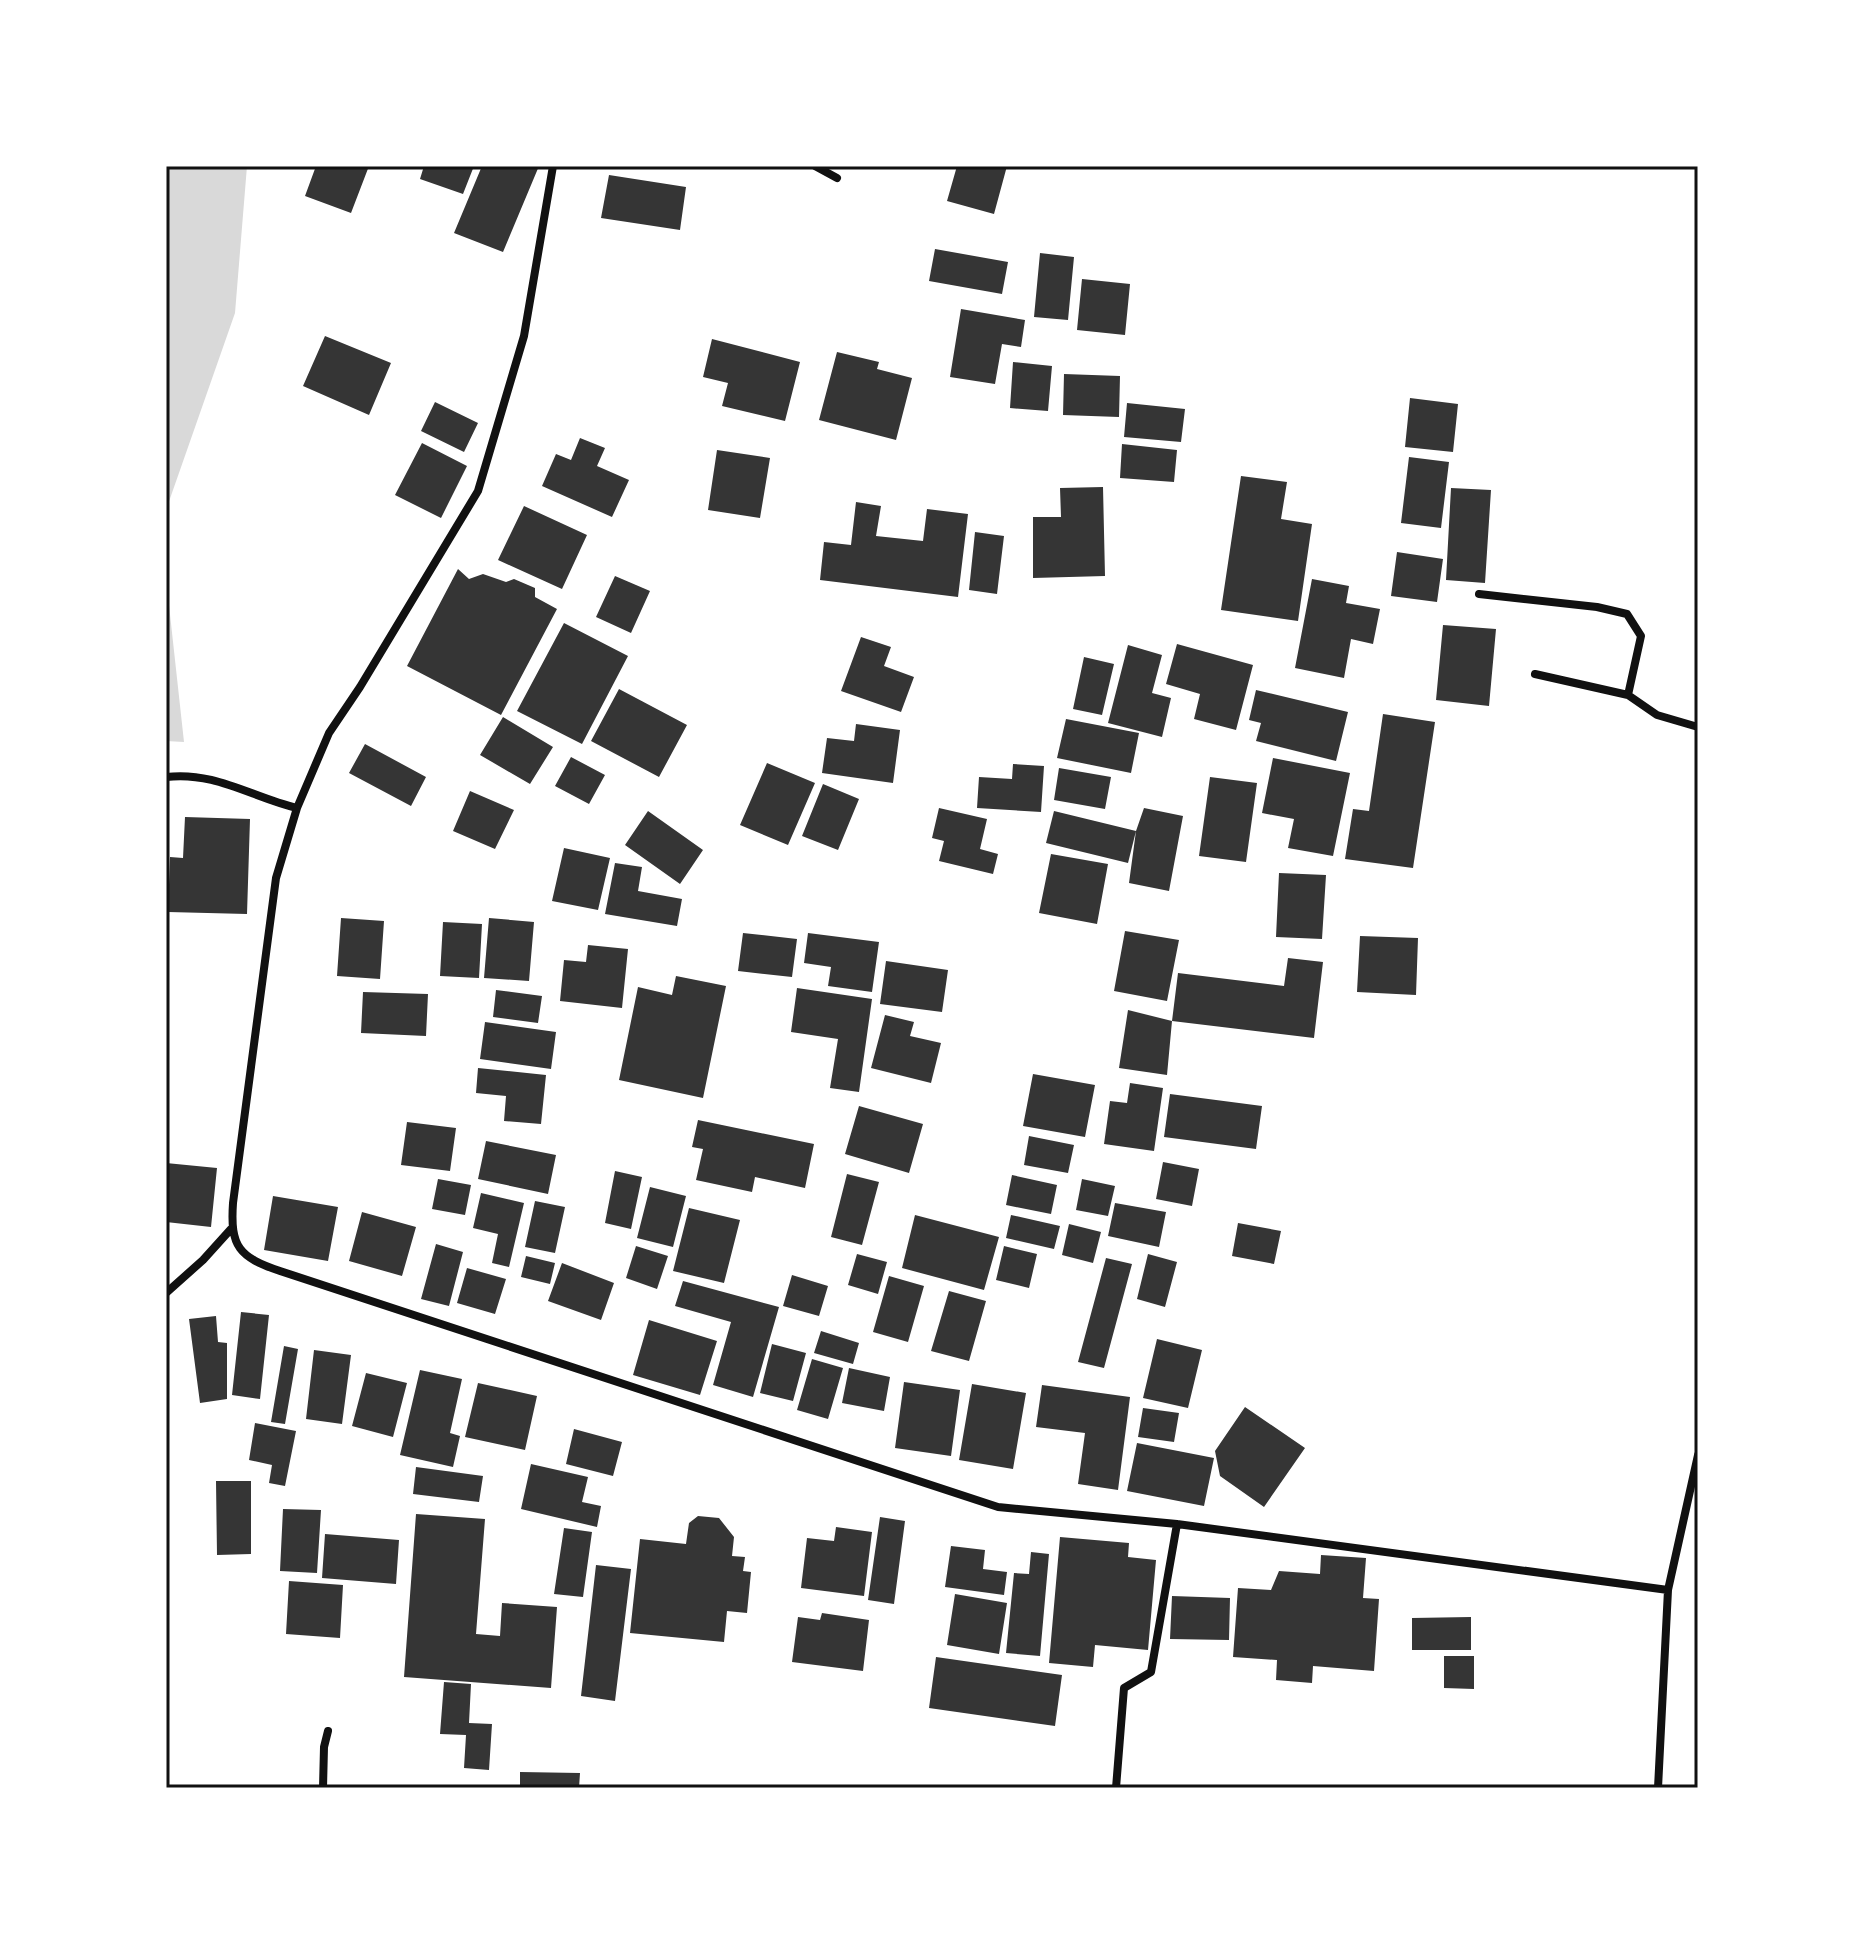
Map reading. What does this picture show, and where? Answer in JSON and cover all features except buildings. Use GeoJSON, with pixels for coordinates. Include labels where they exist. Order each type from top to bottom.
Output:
{"type":"FeatureCollection","features":[{"type":"Feature","properties":{"kind":"street"},"geometry":{"type":"LineString","coordinates":[[553,166],[524,336],[478,491],[329,733],[297,808],[276,878],[231,1229],[238,1249],[254,1262],[998,1507],[1177,1524],[1668,1590]]}},
{"type":"Feature","properties":{"kind":"street"},"geometry":{"type":"LineString","coordinates":[[815,166],[837,178]]}},
{"type":"Feature","properties":{"kind":"street"},"geometry":{"type":"LineString","coordinates":[[1479,594],[1597,607],[1627,614],[1641,636],[1628,695]]}},
{"type":"Feature","properties":{"kind":"street"},"geometry":{"type":"LineString","coordinates":[[1535,674],[1628,695],[1657,715],[1698,727]]}},
{"type":"Feature","properties":{"kind":"street"},"geometry":{"type":"LineString","coordinates":[[166,777],[218,779],[270,801],[297,808]]}},
{"type":"Feature","properties":{"kind":"street"},"geometry":{"type":"LineString","coordinates":[[166,1293],[203,1260],[231,1229]]}},
{"type":"Feature","properties":{"kind":"street"},"geometry":{"type":"LineString","coordinates":[[1658,1788],[1668,1590],[1698,1455]]}},
{"type":"Feature","properties":{"kind":"street"},"geometry":{"type":"LineString","coordinates":[[1116,1788],[1124,1688],[1151,1672],[1177,1524]]}},
{"type":"Feature","properties":{"kind":"street"},"geometry":{"type":"LineString","coordinates":[[323,1788],[324,1747],[328,1731]]}},
{"type":"Feature","properties":{"kind":"shaded area"},"geometry":{"type":"Polygon","coordinates":[[[166,166],[247,166],[235,313],[166,510],[166,166]]]}},
{"type":"Feature","properties":{"kind":"shaded area"},"geometry":{"type":"Polygon","coordinates":[[[166,578],[184,742],[166,741],[166,578]]]}}]}
